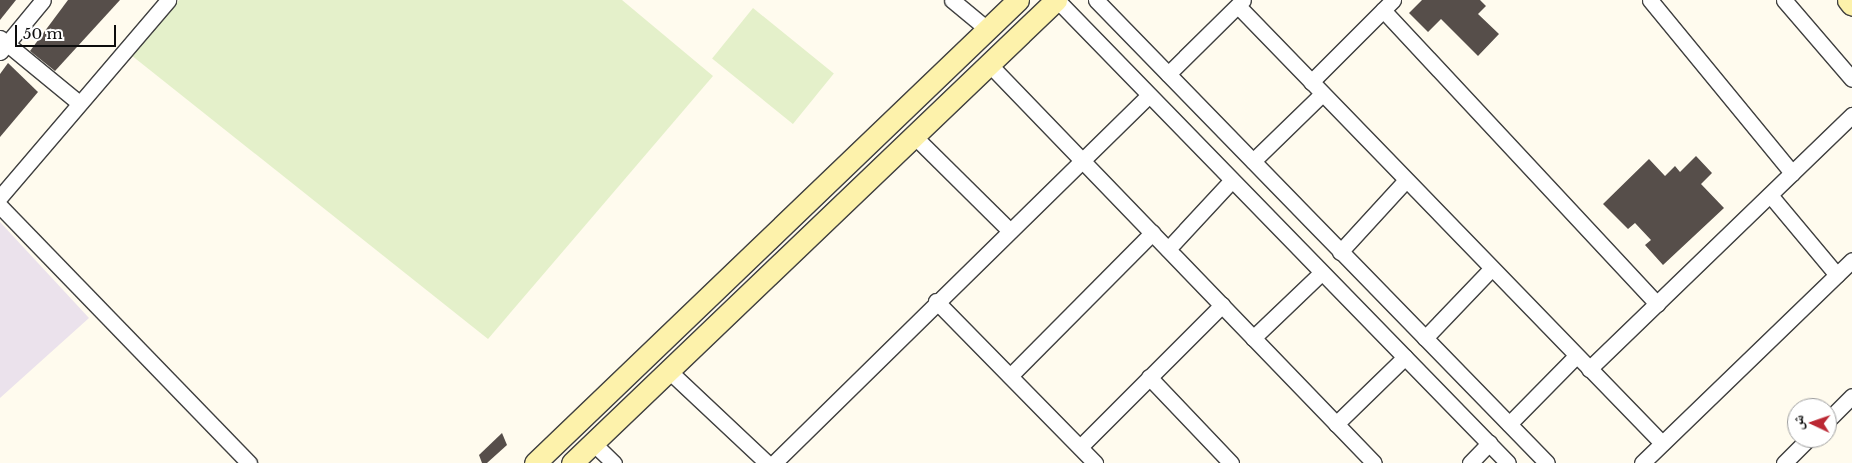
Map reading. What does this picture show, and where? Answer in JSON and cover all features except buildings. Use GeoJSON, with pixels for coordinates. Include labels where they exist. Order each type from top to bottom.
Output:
{"type":"FeatureCollection","features":[{"type":"Feature","properties":{"kind":"street"},"geometry":{"type":"LineString","coordinates":[[43,0],[2,44],[79,103]]}},
{"type":"Feature","properties":{"kind":"street"},"geometry":{"type":"LineString","coordinates":[[0,197],[168,0]]}},
{"type":"Feature","properties":{"kind":"street"},"geometry":{"type":"LineString","coordinates":[[952,0],[987,29]]}},
{"type":"Feature","properties":{"kind":"street"},"geometry":{"type":"LineString","coordinates":[[535,463],[1018,0]]}},
{"type":"Feature","properties":{"kind":"street"},"geometry":{"type":"LineString","coordinates":[[572,463],[1056,0],[1508,463]]}},
{"type":"Feature","properties":{"kind":"street"},"geometry":{"type":"LineString","coordinates":[[1650,0],[1792,173]]}},
{"type":"Feature","properties":{"kind":"street"},"geometry":{"type":"LineString","coordinates":[[1784,0],[1852,80]]}},
{"type":"Feature","properties":{"kind":"street"},"geometry":{"type":"LineString","coordinates":[[1848,0],[1852,5]]}},
{"type":"Feature","properties":{"kind":"street"},"geometry":{"type":"LineString","coordinates":[[1168,74],[1241,2],[1311,82],[1405,181],[1575,357],[1662,443]]}},
{"type":"Feature","properties":{"kind":"street"},"geometry":{"type":"LineString","coordinates":[[1086,30],[1101,5],[1547,463]]}},
{"type":"Feature","properties":{"kind":"street"},"geometry":{"type":"LineString","coordinates":[[1311,82],[1388,5],[1657,304]]}},
{"type":"Feature","properties":{"kind":"street"},"geometry":{"type":"LineString","coordinates":[[988,64],[1374,463]]}},
{"type":"Feature","properties":{"kind":"street"},"geometry":{"type":"LineString","coordinates":[[941,73],[958,92]]}},
{"type":"Feature","properties":{"kind":"street"},"geometry":{"type":"LineString","coordinates":[[774,463],[936,301],[1149,94]]}},
{"type":"Feature","properties":{"kind":"street"},"geometry":{"type":"LineString","coordinates":[[1252,161],[1322,94]]}},
{"type":"Feature","properties":{"kind":"street"},"geometry":{"type":"LineString","coordinates":[[1589,369],[1852,115]]}},
{"type":"Feature","properties":{"kind":"street"},"geometry":{"type":"LineString","coordinates":[[913,135],[1010,231]]}},
{"type":"Feature","properties":{"kind":"street"},"geometry":{"type":"LineString","coordinates":[[1168,249],[1232,180]]}},
{"type":"Feature","properties":{"kind":"street"},"geometry":{"type":"LineString","coordinates":[[1340,252],[1405,181]]}},
{"type":"Feature","properties":{"kind":"street"},"geometry":{"type":"LineString","coordinates":[[1770,194],[1837,275]]}},
{"type":"Feature","properties":{"kind":"street"},"geometry":{"type":"LineString","coordinates":[[0,206],[249,463]]}},
{"type":"Feature","properties":{"kind":"street"},"geometry":{"type":"LineString","coordinates":[[1010,376],[1152,233]]}},
{"type":"Feature","properties":{"kind":"street"},"geometry":{"type":"LineString","coordinates":[[1642,463],[1852,260]]}},
{"type":"Feature","properties":{"kind":"street"},"geometry":{"type":"LineString","coordinates":[[1425,338],[1491,269]]}},
{"type":"Feature","properties":{"kind":"street"},"geometry":{"type":"LineString","coordinates":[[1253,338],[1322,272]]}},
{"type":"Feature","properties":{"kind":"street"},"geometry":{"type":"LineString","coordinates":[[936,301],[1096,463]]}},
{"type":"Feature","properties":{"kind":"street"},"geometry":{"type":"LineString","coordinates":[[1080,447],[1222,305]]}},
{"type":"Feature","properties":{"kind":"street"},"geometry":{"type":"LineString","coordinates":[[1336,424],[1405,357]]}},
{"type":"Feature","properties":{"kind":"street"},"geometry":{"type":"LineString","coordinates":[[1509,424],[1575,357]]}},
{"type":"Feature","properties":{"kind":"street"},"geometry":{"type":"LineString","coordinates":[[668,370],[767,463]]}},
{"type":"Feature","properties":{"kind":"street"},"geometry":{"type":"LineString","coordinates":[[1149,377],[1231,463]]}},
{"type":"Feature","properties":{"kind":"street"},"geometry":{"type":"LineString","coordinates":[[1837,411],[1852,396]]}},
{"type":"Feature","properties":{"kind":"street"},"geometry":{"type":"LineString","coordinates":[[593,443],[614,463]]}},
{"type":"Feature","properties":{"kind":"street"},"geometry":{"type":"LineString","coordinates":[[1470,463],[1489,444]]}},
{"type":"Feature","properties":{"kind":"street"},"geometry":{"type":"LineString","coordinates":[[1784,463],[1799,448]]}},
{"type":"Feature","properties":{"kind":"shaded area"},"geometry":{"type":"Polygon","coordinates":[[[0,222],[89,318],[0,398],[0,222]]]}},
{"type":"Feature","properties":{"kind":"green space"},"geometry":{"type":"Polygon","coordinates":[[[179,0],[622,0],[713,76],[488,339],[131,55],[179,0]]]}},
{"type":"Feature","properties":{"kind":"green space"},"geometry":{"type":"Polygon","coordinates":[[[753,8],[834,73],[793,124],[712,59],[753,8]]]}}]}
